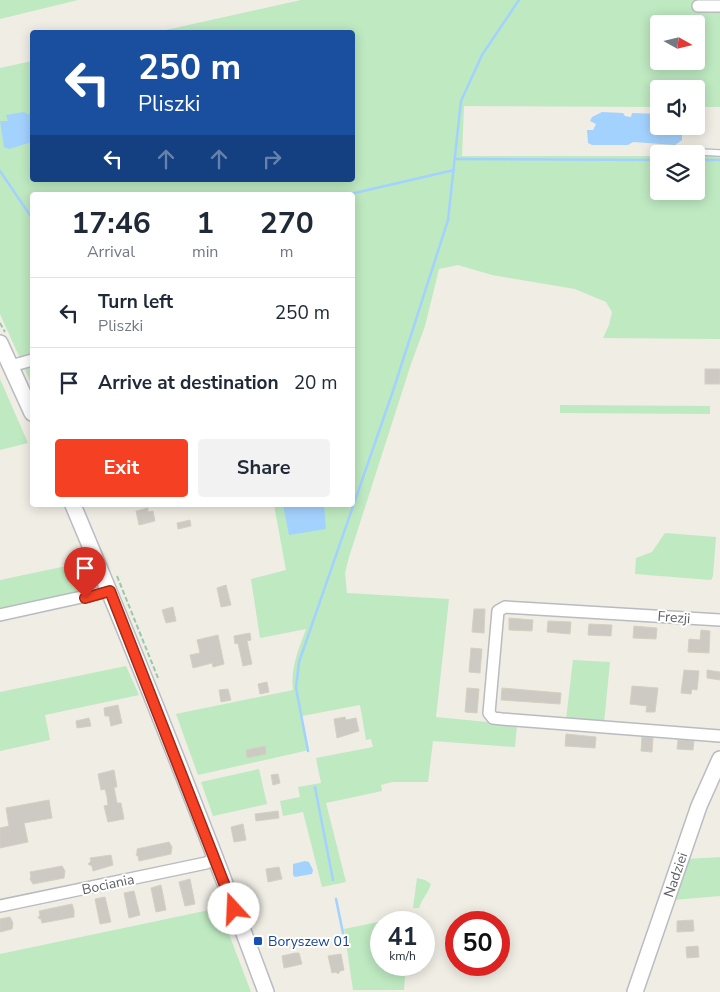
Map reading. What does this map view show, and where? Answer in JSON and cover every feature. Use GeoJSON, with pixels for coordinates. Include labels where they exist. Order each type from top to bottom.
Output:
{"type":"FeatureCollection","features":[{"type":"Feature","properties":{"kind":"main road"},"geometry":{"type":"LineString","coordinates":[[0,343],[30,409]]}},
{"type":"Feature","properties":{"kind":"main road"},"geometry":{"type":"LineString","coordinates":[[74,507],[110,591],[216,858],[266,992]]}},
{"type":"Feature","properties":{"kind":"main road","name":"Nadziei"},"geometry":{"type":"LineString","coordinates":[[636,992],[699,806],[720,759]]}},
{"type":"Feature","properties":{"kind":"street"},"geometry":{"type":"LineString","coordinates":[[698,6],[720,6]]}},
{"type":"Feature","properties":{"kind":"street"},"geometry":{"type":"LineString","coordinates":[[11,366],[30,361]]}},
{"type":"Feature","properties":{"kind":"street"},"geometry":{"type":"LineString","coordinates":[[0,615],[110,591]]}},
{"type":"Feature","properties":{"kind":"street","name":"Frezji"},"geometry":{"type":"LineString","coordinates":[[720,620],[512,607],[498,611],[489,713],[491,716],[502,719],[720,736]]}},
{"type":"Feature","properties":{"kind":"street","name":"Bociania"},"geometry":{"type":"LineString","coordinates":[[0,906],[206,863],[216,858]]}},
{"type":"Feature","properties":{"kind":"lane"},"geometry":{"type":"LineString","coordinates":[[705,152],[720,152]]}},
{"type":"Feature","properties":{"kind":"green space"},"geometry":{"type":"Polygon","coordinates":[[[0,0],[78,0],[0,19],[0,0]]]}},
{"type":"Feature","properties":{"kind":"green space"},"geometry":{"type":"Polygon","coordinates":[[[301,0],[720,0],[720,107],[705,107],[705,80],[650,80],[650,107],[464,106],[462,156],[650,156],[650,200],[705,200],[705,156],[720,156],[720,339],[603,338],[612,312],[606,302],[575,289],[492,275],[458,265],[439,269],[425,326],[349,557],[345,573],[347,593],[449,599],[436,717],[517,725],[515,747],[433,741],[428,782],[392,782],[381,785],[382,791],[326,803],[346,882],[322,887],[303,812],[283,816],[280,801],[300,797],[298,787],[321,783],[316,758],[373,747],[371,739],[366,740],[360,705],[302,716],[309,750],[198,775],[176,714],[293,690],[294,666],[306,629],[260,638],[251,579],[286,570],[274,507],[355,507],[355,192],[30,192],[30,381],[0,314],[0,68],[30,61],[30,182],[355,182],[355,30],[166,30],[301,0]]]}},
{"type":"Feature","properties":{"kind":"green space"},"geometry":{"type":"Polygon","coordinates":[[[0,379],[28,443],[0,450],[0,379]]]}},
{"type":"Feature","properties":{"kind":"green space"},"geometry":{"type":"Polygon","coordinates":[[[560,405],[710,406],[710,414],[560,413],[560,405]]]}},
{"type":"Feature","properties":{"kind":"green space"},"geometry":{"type":"Polygon","coordinates":[[[665,533],[716,537],[713,576],[711,580],[635,574],[636,558],[652,552],[665,533]]]}},
{"type":"Feature","properties":{"kind":"green space"},"geometry":{"type":"Polygon","coordinates":[[[81,563],[93,591],[0,611],[0,580],[81,563]]]}},
{"type":"Feature","properties":{"kind":"green space"},"geometry":{"type":"Polygon","coordinates":[[[573,660],[610,662],[604,723],[566,720],[573,660]]]}},
{"type":"Feature","properties":{"kind":"green space"},"geometry":{"type":"Polygon","coordinates":[[[126,666],[139,695],[45,715],[50,740],[0,751],[0,692],[126,666]]]}},
{"type":"Feature","properties":{"kind":"green space"},"geometry":{"type":"Polygon","coordinates":[[[259,769],[267,804],[213,816],[201,782],[259,769]]]}},
{"type":"Feature","properties":{"kind":"green space"},"geometry":{"type":"Polygon","coordinates":[[[720,857],[720,896],[673,900],[687,859],[720,857]]]}},
{"type":"Feature","properties":{"kind":"green space"},"geometry":{"type":"Polygon","coordinates":[[[417,878],[431,884],[419,908],[413,908],[417,878]]]}},
{"type":"Feature","properties":{"kind":"green space"},"geometry":{"type":"Polygon","coordinates":[[[219,908],[251,992],[0,992],[0,954],[219,908]]]}},
{"type":"Feature","properties":{"kind":"green space"},"geometry":{"type":"Polygon","coordinates":[[[370,924],[370,976],[405,976],[404,990],[353,990],[344,929],[370,924]]]}},
{"type":"Feature","properties":{"kind":"water"},"geometry":{"type":"Polygon","coordinates":[[[24,112],[29,115],[30,112],[30,143],[9,149],[4,147],[0,121],[8,121],[6,115],[24,112]]]}},
{"type":"Feature","properties":{"kind":"water"},"geometry":{"type":"Polygon","coordinates":[[[602,112],[623,113],[625,116],[631,117],[632,113],[650,114],[650,135],[682,135],[682,140],[675,145],[633,142],[628,145],[592,145],[588,143],[587,130],[593,130],[596,124],[590,121],[592,117],[602,112]]]}},
{"type":"Feature","properties":{"kind":"water"},"geometry":{"type":"Polygon","coordinates":[[[283,507],[324,507],[326,529],[289,535],[283,507]]]}},
{"type":"Feature","properties":{"kind":"water"},"geometry":{"type":"Polygon","coordinates":[[[309,862],[313,870],[312,874],[295,877],[293,875],[293,864],[309,862]]]}},
{"type":"Feature","properties":{"kind":"building"},"geometry":{"type":"Polygon","coordinates":[[[705,369],[720,369],[720,384],[705,384],[705,369]]]}},
{"type":"Feature","properties":{"kind":"building"},"geometry":{"type":"Polygon","coordinates":[[[148,508],[148,512],[153,511],[155,521],[139,525],[136,511],[148,508]]]}},
{"type":"Feature","properties":{"kind":"building"},"geometry":{"type":"Polygon","coordinates":[[[190,520],[191,526],[178,529],[177,523],[190,520]]]}},
{"type":"Feature","properties":{"kind":"building"},"geometry":{"type":"Polygon","coordinates":[[[226,585],[231,605],[221,607],[217,588],[226,585]]]}},
{"type":"Feature","properties":{"kind":"building"},"geometry":{"type":"Polygon","coordinates":[[[173,607],[176,621],[166,623],[162,610],[173,607]]]}},
{"type":"Feature","properties":{"kind":"building"},"geometry":{"type":"Polygon","coordinates":[[[474,609],[485,609],[484,633],[472,632],[474,609]]]}},
{"type":"Feature","properties":{"kind":"building"},"geometry":{"type":"Polygon","coordinates":[[[509,618],[533,620],[532,631],[509,630],[509,618]]]}},
{"type":"Feature","properties":{"kind":"building"},"geometry":{"type":"Polygon","coordinates":[[[548,621],[571,622],[570,634],[547,632],[548,621]]]}},
{"type":"Feature","properties":{"kind":"building"},"geometry":{"type":"Polygon","coordinates":[[[589,624],[612,625],[611,636],[588,635],[589,624]]]}},
{"type":"Feature","properties":{"kind":"building"},"geometry":{"type":"Polygon","coordinates":[[[634,626],[657,628],[656,639],[633,638],[634,626]]]}},
{"type":"Feature","properties":{"kind":"building"},"geometry":{"type":"Polygon","coordinates":[[[701,630],[710,631],[709,653],[688,652],[689,639],[700,640],[701,630]]]}},
{"type":"Feature","properties":{"kind":"building"},"geometry":{"type":"Polygon","coordinates":[[[250,633],[251,640],[247,641],[252,664],[243,666],[238,643],[235,644],[234,636],[250,633]]]}},
{"type":"Feature","properties":{"kind":"building"},"geometry":{"type":"Polygon","coordinates":[[[218,635],[224,664],[213,667],[212,663],[193,668],[190,655],[200,653],[197,640],[218,635]]]}},
{"type":"Feature","properties":{"kind":"building"},"geometry":{"type":"Polygon","coordinates":[[[471,648],[482,649],[480,673],[469,672],[471,648]]]}},
{"type":"Feature","properties":{"kind":"building"},"geometry":{"type":"Polygon","coordinates":[[[684,670],[699,671],[697,690],[692,689],[691,694],[681,693],[684,670]]]}},
{"type":"Feature","properties":{"kind":"building"},"geometry":{"type":"Polygon","coordinates":[[[707,670],[720,672],[720,680],[707,678],[707,670]]]}},
{"type":"Feature","properties":{"kind":"building"},"geometry":{"type":"Polygon","coordinates":[[[267,682],[269,692],[260,694],[258,684],[267,682]]]}},
{"type":"Feature","properties":{"kind":"building"},"geometry":{"type":"Polygon","coordinates":[[[632,686],[658,688],[655,712],[646,712],[647,706],[630,704],[632,686]]]}},
{"type":"Feature","properties":{"kind":"building"},"geometry":{"type":"Polygon","coordinates":[[[467,688],[479,689],[477,713],[465,712],[467,688]]]}},
{"type":"Feature","properties":{"kind":"building"},"geometry":{"type":"Polygon","coordinates":[[[502,688],[561,693],[560,704],[501,700],[502,688]]]}},
{"type":"Feature","properties":{"kind":"building"},"geometry":{"type":"Polygon","coordinates":[[[228,689],[231,700],[221,702],[219,690],[228,689]]]}},
{"type":"Feature","properties":{"kind":"building"},"geometry":{"type":"Polygon","coordinates":[[[118,705],[122,723],[111,726],[109,716],[105,716],[104,708],[118,705]]]}},
{"type":"Feature","properties":{"kind":"building"},"geometry":{"type":"Polygon","coordinates":[[[345,717],[346,720],[356,718],[359,731],[337,738],[334,719],[345,717]]]}},
{"type":"Feature","properties":{"kind":"building"},"geometry":{"type":"Polygon","coordinates":[[[89,718],[91,726],[77,728],[76,721],[89,718]]]}},
{"type":"Feature","properties":{"kind":"building"},"geometry":{"type":"Polygon","coordinates":[[[566,734],[596,737],[595,748],[565,746],[566,734]]]}},
{"type":"Feature","properties":{"kind":"building"},"geometry":{"type":"Polygon","coordinates":[[[642,737],[653,738],[652,752],[641,751],[642,737]]]}},
{"type":"Feature","properties":{"kind":"building"},"geometry":{"type":"Polygon","coordinates":[[[678,740],[694,741],[693,750],[677,749],[678,740]]]}},
{"type":"Feature","properties":{"kind":"building"},"geometry":{"type":"Polygon","coordinates":[[[265,746],[266,754],[247,758],[246,750],[265,746]]]}},
{"type":"Feature","properties":{"kind":"building"},"geometry":{"type":"Polygon","coordinates":[[[114,770],[117,787],[114,787],[117,803],[121,803],[124,819],[108,822],[104,806],[108,805],[107,797],[105,789],[101,790],[98,774],[114,770]]]}},
{"type":"Feature","properties":{"kind":"building"},"geometry":{"type":"Polygon","coordinates":[[[278,774],[280,783],[273,785],[271,775],[278,774]]]}},
{"type":"Feature","properties":{"kind":"building"},"geometry":{"type":"Polygon","coordinates":[[[49,800],[52,818],[24,823],[28,842],[0,848],[0,828],[9,826],[6,808],[49,800]]]}},
{"type":"Feature","properties":{"kind":"building"},"geometry":{"type":"Polygon","coordinates":[[[278,811],[279,818],[256,821],[255,814],[278,811]]]}},
{"type":"Feature","properties":{"kind":"building"},"geometry":{"type":"Polygon","coordinates":[[[243,824],[246,840],[234,842],[231,827],[243,824]]]}},
{"type":"Feature","properties":{"kind":"building"},"geometry":{"type":"Polygon","coordinates":[[[169,842],[172,847],[171,854],[139,861],[136,855],[137,849],[169,842]]]}},
{"type":"Feature","properties":{"kind":"building"},"geometry":{"type":"Polygon","coordinates":[[[111,855],[113,865],[93,871],[92,866],[88,864],[91,861],[90,858],[111,855]]]}},
{"type":"Feature","properties":{"kind":"building"},"geometry":{"type":"Polygon","coordinates":[[[62,866],[65,871],[64,878],[33,884],[30,879],[30,872],[62,866]]]}},
{"type":"Feature","properties":{"kind":"building"},"geometry":{"type":"Polygon","coordinates":[[[279,867],[282,879],[268,882],[266,869],[279,867]]]}},
{"type":"Feature","properties":{"kind":"building"},"geometry":{"type":"Polygon","coordinates":[[[190,879],[195,904],[185,906],[179,882],[190,879]]]}},
{"type":"Feature","properties":{"kind":"building"},"geometry":{"type":"Polygon","coordinates":[[[161,885],[166,910],[156,912],[151,888],[161,885]]]}},
{"type":"Feature","properties":{"kind":"building"},"geometry":{"type":"Polygon","coordinates":[[[134,891],[140,915],[129,918],[124,893],[134,891]]]}},
{"type":"Feature","properties":{"kind":"building"},"geometry":{"type":"Polygon","coordinates":[[[105,897],[111,922],[100,924],[95,899],[105,897]]]}},
{"type":"Feature","properties":{"kind":"building"},"geometry":{"type":"Polygon","coordinates":[[[72,904],[74,917],[42,923],[41,919],[38,918],[40,915],[39,911],[72,904]]]}},
{"type":"Feature","properties":{"kind":"building"},"geometry":{"type":"Polygon","coordinates":[[[10,917],[13,923],[12,929],[0,932],[0,919],[10,917]]]}},
{"type":"Feature","properties":{"kind":"building"},"geometry":{"type":"Polygon","coordinates":[[[693,920],[694,931],[677,932],[677,921],[693,920]]]}},
{"type":"Feature","properties":{"kind":"building"},"geometry":{"type":"Polygon","coordinates":[[[698,946],[699,957],[687,958],[686,947],[698,946]]]}},
{"type":"Feature","properties":{"kind":"building"},"geometry":{"type":"Polygon","coordinates":[[[299,953],[302,964],[284,968],[282,956],[299,953]]]}},
{"type":"Feature","properties":{"kind":"building"},"geometry":{"type":"Polygon","coordinates":[[[341,954],[344,970],[338,974],[336,972],[332,973],[328,956],[341,954]]]}},
{"type":"Feature","properties":{"kind":"waterway"},"geometry":{"type":"LineString","coordinates":[[355,501],[393,391],[448,220],[461,101],[482,55],[519,0]]}},
{"type":"Feature","properties":{"kind":"waterway"},"geometry":{"type":"LineString","coordinates":[[455,159],[650,160]]}},
{"type":"Feature","properties":{"kind":"waterway"},"geometry":{"type":"LineString","coordinates":[[705,160],[720,160]]}},
{"type":"Feature","properties":{"kind":"waterway"},"geometry":{"type":"LineString","coordinates":[[355,193],[454,170]]}},
{"type":"Feature","properties":{"kind":"waterway"},"geometry":{"type":"LineString","coordinates":[[0,171],[30,215]]}},
{"type":"Feature","properties":{"kind":"waterway"},"geometry":{"type":"LineString","coordinates":[[308,751],[296,688],[299,662],[353,507]]}},
{"type":"Feature","properties":{"kind":"waterway"},"geometry":{"type":"LineString","coordinates":[[315,787],[333,880]]}},
{"type":"Feature","properties":{"kind":"waterway"},"geometry":{"type":"LineString","coordinates":[[336,899],[343,933]]}},
{"type":"Feature","properties":{"kind":"place","name":"Boryszew 01"},"geometry":{"type":"Point","coordinates":[258,941]}},
{"type":"Feature","properties":{"kind":"route"},"geometry":{"type":"LineString","coordinates":[[85,598],[110,591],[216,858],[234,909]]}}]}
